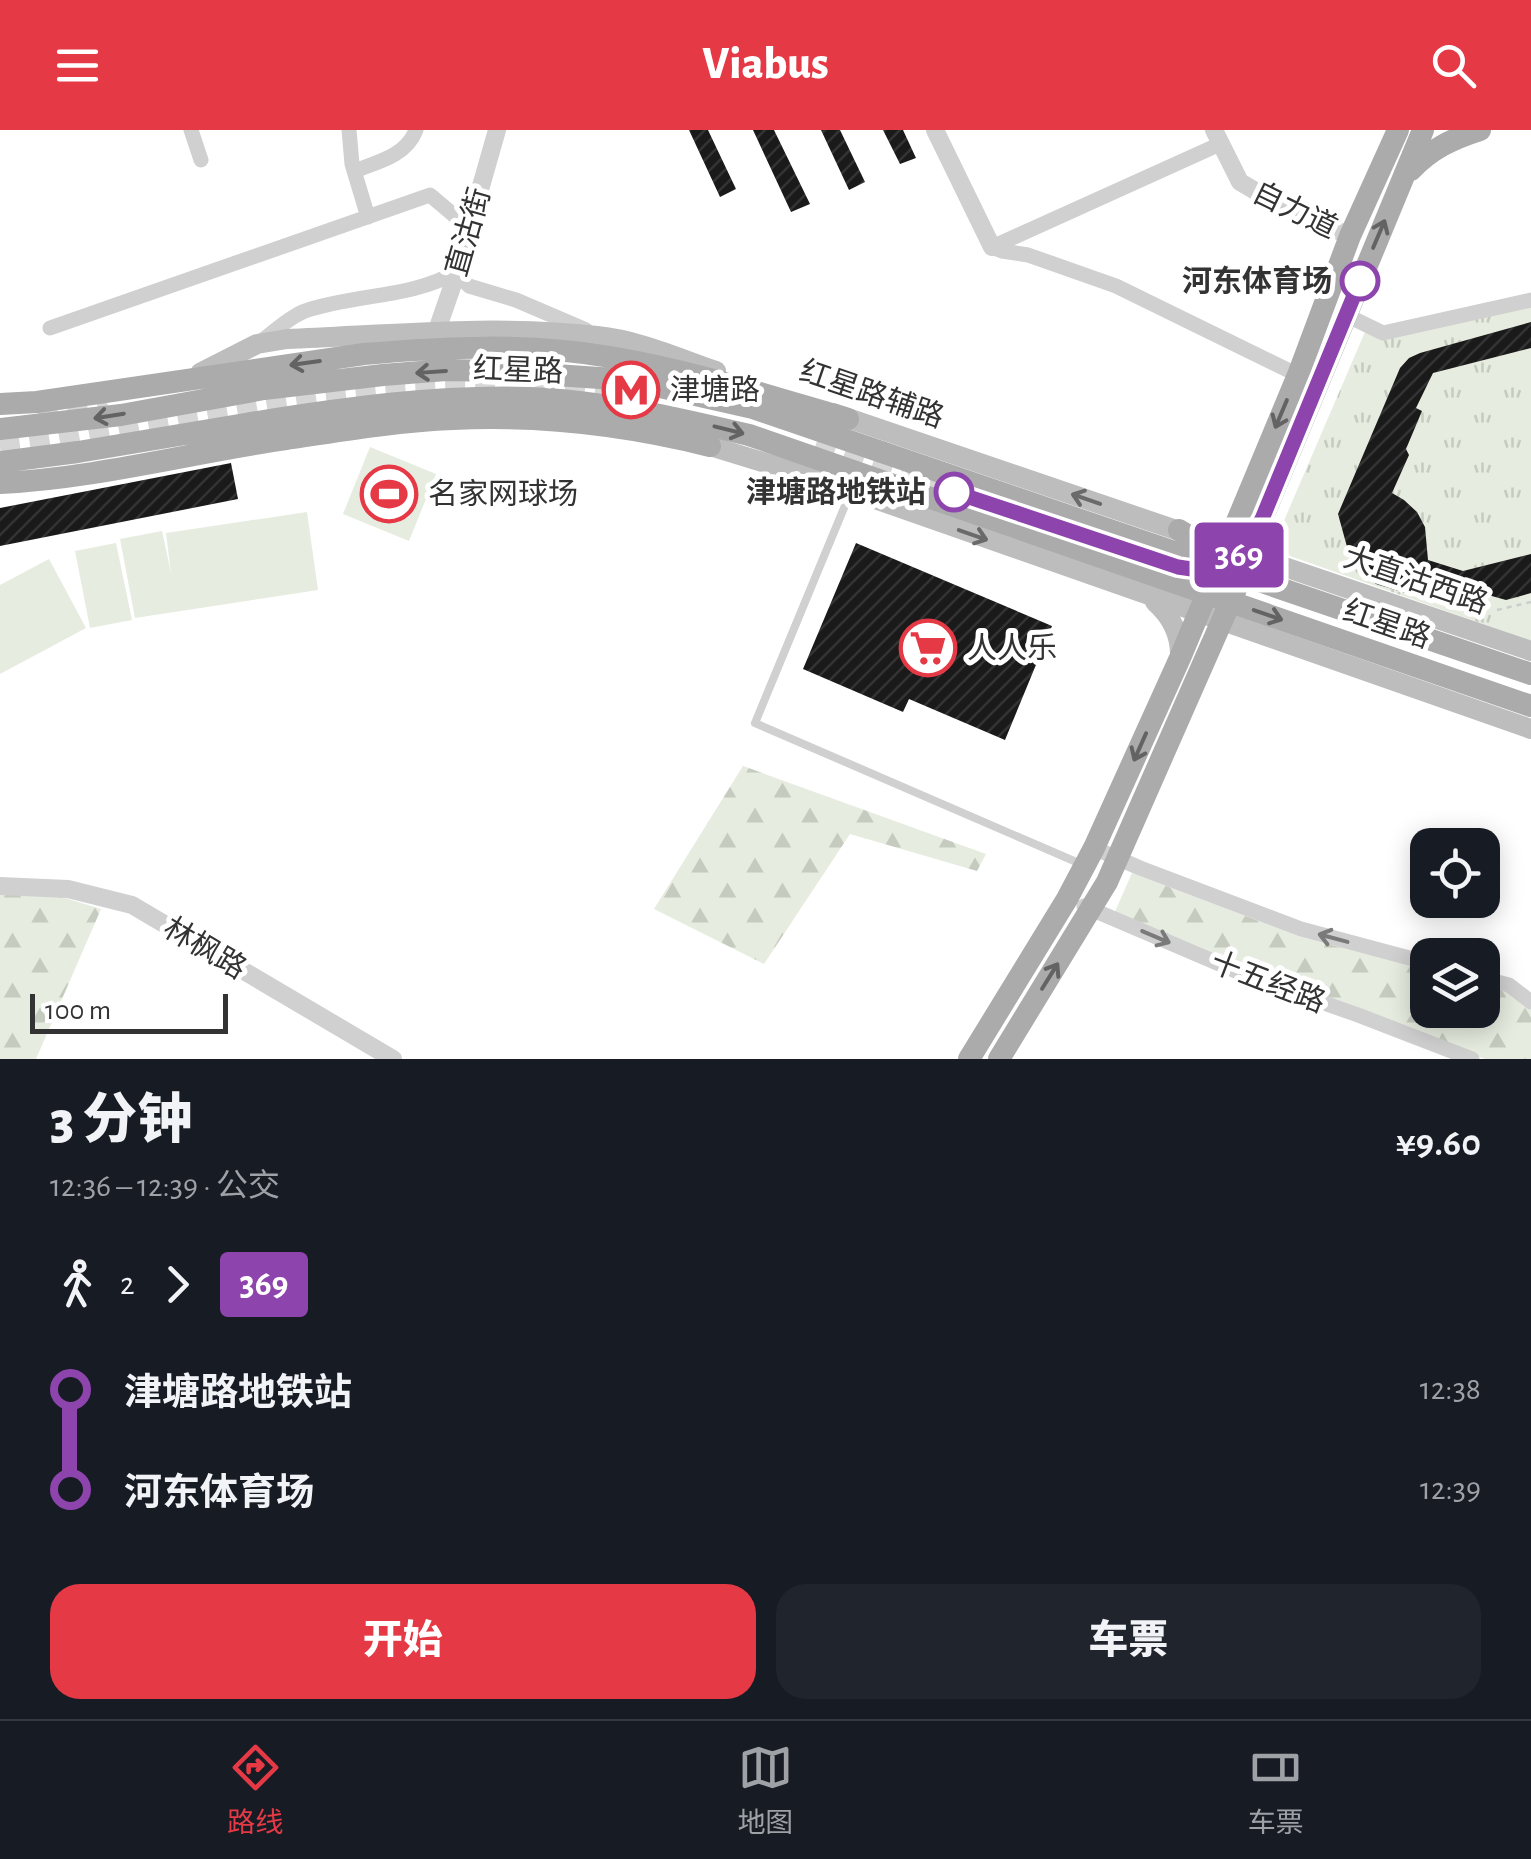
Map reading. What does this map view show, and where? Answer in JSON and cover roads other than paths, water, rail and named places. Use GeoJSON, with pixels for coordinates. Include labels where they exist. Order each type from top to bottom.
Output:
{"type":"FeatureCollection","features":[{"type":"Feature","properties":{"kind":"main road"},"geometry":{"type":"LineString","coordinates":[[1286,567],[1268,548],[1251,516],[1298,374],[1350,236],[1398,130]]}},
{"type":"Feature","properties":{"kind":"main road"},"geometry":{"type":"LineString","coordinates":[[999,1059],[1092,910],[1118,857],[1206,654],[1212,619],[1251,516],[1346,315],[1424,130]]}},
{"type":"Feature","properties":{"kind":"main road"},"geometry":{"type":"LineString","coordinates":[[1402,180],[1436,148],[1480,130]]}},
{"type":"Feature","properties":{"kind":"main road","name":"红星路辅路"},"geometry":{"type":"LineString","coordinates":[[200,373],[257,344],[287,339],[492,331],[599,336],[647,348],[1179,530]]}},
{"type":"Feature","properties":{"kind":"main road"},"geometry":{"type":"LineString","coordinates":[[0,404],[37,402],[364,354],[418,349],[538,349],[663,367],[848,419]]}},
{"type":"Feature","properties":{"kind":"main road","name":"红星路"},"geometry":{"type":"LineString","coordinates":[[1,428],[121,415],[264,389],[399,374],[496,370],[629,380],[753,408],[1531,674]]}},
{"type":"Feature","properties":{"kind":"main road","name":"红星路"},"geometry":{"type":"LineString","coordinates":[[0,462],[360,405],[532,398],[632,409],[748,435],[1531,706]]}},
{"type":"Feature","properties":{"kind":"main road"},"geometry":{"type":"LineString","coordinates":[[0,484],[102,473],[285,439],[453,419],[614,426],[710,446],[815,478],[1531,730]]}},
{"type":"Feature","properties":{"kind":"main road"},"geometry":{"type":"LineString","coordinates":[[815,478],[838,478],[869,468]]}},
{"type":"Feature","properties":{"kind":"main road"},"geometry":{"type":"LineString","coordinates":[[1179,530],[1212,530],[1251,516]]}},
{"type":"Feature","properties":{"kind":"main road"},"geometry":{"type":"LineString","coordinates":[[1179,530],[1212,556],[1235,555]]}},
{"type":"Feature","properties":{"kind":"main road"},"geometry":{"type":"LineString","coordinates":[[969,1059],[1090,857],[1180,658],[1212,619],[1235,555]]}},
{"type":"Feature","properties":{"kind":"main road","name":"大直沽西路"},"geometry":{"type":"LineString","coordinates":[[1178,567],[1190,569],[1235,555],[1286,567],[1531,651]]}},
{"type":"Feature","properties":{"kind":"main road"},"geometry":{"type":"LineString","coordinates":[[1145,596],[1158,604],[1172,622],[1178,635],[1180,658]]}},
{"type":"Feature","properties":{"kind":"street"},"geometry":{"type":"LineString","coordinates":[[191,130],[201,160]]}},
{"type":"Feature","properties":{"kind":"street"},"geometry":{"type":"LineString","coordinates":[[349,130],[354,171],[368,217]]}},
{"type":"Feature","properties":{"kind":"street"},"geometry":{"type":"LineString","coordinates":[[354,171],[393,157],[411,142],[416,130]]}},
{"type":"Feature","properties":{"kind":"street","name":"直沽街"},"geometry":{"type":"LineString","coordinates":[[436,333],[498,130]]}},
{"type":"Feature","properties":{"kind":"street"},"geometry":{"type":"LineString","coordinates":[[935,130],[992,247],[1028,255],[1116,286],[1298,374]]}},
{"type":"Feature","properties":{"kind":"street"},"geometry":{"type":"LineString","coordinates":[[992,247],[1217,137]]}},
{"type":"Feature","properties":{"kind":"street","name":"自力道"},"geometry":{"type":"LineString","coordinates":[[1217,137],[1240,182],[1350,236]]}},
{"type":"Feature","properties":{"kind":"street"},"geometry":{"type":"LineString","coordinates":[[50,328],[430,195],[469,228]]}},
{"type":"Feature","properties":{"kind":"street"},"geometry":{"type":"LineString","coordinates":[[257,344],[300,313],[438,283],[456,272],[469,286],[516,300],[599,336]]}},
{"type":"Feature","properties":{"kind":"street"},"geometry":{"type":"LineString","coordinates":[[1346,315],[1383,332],[1531,300]]}},
{"type":"Feature","properties":{"kind":"street","name":"十五经路"},"geometry":{"type":"LineString","coordinates":[[1090,857],[1118,857],[1301,929],[1410,958]]}},
{"type":"Feature","properties":{"kind":"street","name":"林枫路"},"geometry":{"type":"LineString","coordinates":[[0,886],[68,889],[132,905],[392,1059]]}},
{"type":"Feature","properties":{"kind":"street","name":"十五经路"},"geometry":{"type":"LineString","coordinates":[[1067,899],[1250,977],[1472,1059]]}},
{"type":"Feature","properties":{"kind":"street"},"geometry":{"type":"LineString","coordinates":[[1500,983],[1531,1002]]}},
{"type":"Feature","properties":{"kind":"lane"},"geometry":{"type":"LineString","coordinates":[[872,427],[869,468],[851,490],[755,723],[1090,857]]}},
{"type":"Feature","properties":{"kind":"tunnel"},"geometry":{"type":"LineString","coordinates":[[0,447],[270,402],[390,387],[511,384],[572,389],[632,400]]}},
{"type":"Feature","properties":{"kind":"tunnel"},"geometry":{"type":"LineString","coordinates":[[38,415],[107,402]]}},
{"type":"Feature","properties":{"kind":"tunnel"},"geometry":{"type":"LineString","coordinates":[[815,447],[1178,567]]}},
{"type":"Feature","properties":{"kind":"place","name":"河东体育场"},"geometry":{"type":"Point","coordinates":[1360,281]}},
{"type":"Feature","properties":{"kind":"place","name":"津塘路"},"geometry":{"type":"Point","coordinates":[631,390]}},
{"type":"Feature","properties":{"kind":"place","name":"津塘路地铁站"},"geometry":{"type":"Point","coordinates":[954,492]}},
{"type":"Feature","properties":{"kind":"place","name":"名家网球场"},"geometry":{"type":"Point","coordinates":[389,494]}},
{"type":"Feature","properties":{"kind":"place","name":"人人乐"},"geometry":{"type":"Point","coordinates":[928,648]}}]}
